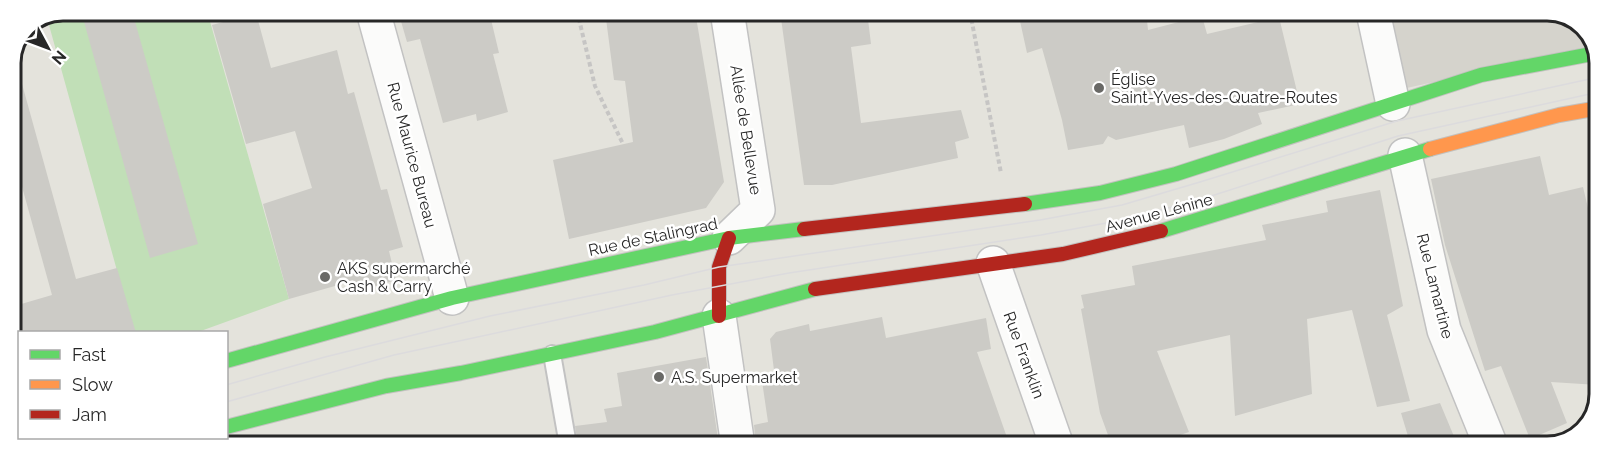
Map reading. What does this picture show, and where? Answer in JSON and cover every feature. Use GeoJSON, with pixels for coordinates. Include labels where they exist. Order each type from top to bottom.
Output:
{"type":"FeatureCollection","features":[{"type":"Feature","properties":{"kind":"main road","name":"Avenue Lénine"},"geometry":{"type":"LineString","coordinates":[[729,238],[1100,193],[1176,174],[1481,75],[1588,55]]}},
{"type":"Feature","properties":{"kind":"main road","name":"Avenue Lénine"},"geometry":{"type":"LineString","coordinates":[[719,316],[805,290],[1063,254],[1163,230],[1406,155],[1589,110]]}},
{"type":"Feature","properties":{"kind":"main road","name":"Rue de Stalingrad"},"geometry":{"type":"LineString","coordinates":[[228,360],[452,298],[729,238]]}},
{"type":"Feature","properties":{"kind":"main road","name":"Rue de Stalingrad"},"geometry":{"type":"LineString","coordinates":[[719,316],[718,267],[729,238]]}},
{"type":"Feature","properties":{"kind":"main road"},"geometry":{"type":"LineString","coordinates":[[228,426],[386,386],[552,354],[719,316]]}},
{"type":"Feature","properties":{"kind":"street","name":"Rue Maurice Bureau"},"geometry":{"type":"LineString","coordinates":[[376,21],[452,298]]}},
{"type":"Feature","properties":{"kind":"street","name":"Allée de Bellevue"},"geometry":{"type":"LineString","coordinates":[[729,21],[758,210],[729,238]]}},
{"type":"Feature","properties":{"kind":"street"},"geometry":{"type":"LineString","coordinates":[[1375,21],[1393,104]]}},
{"type":"Feature","properties":{"kind":"street","name":"Rue Lamartine"},"geometry":{"type":"LineString","coordinates":[[1406,155],[1444,330],[1487,436]]}},
{"type":"Feature","properties":{"kind":"street","name":"Rue Franklin"},"geometry":{"type":"LineString","coordinates":[[993,263],[1054,436]]}},
{"type":"Feature","properties":{"kind":"street"},"geometry":{"type":"LineString","coordinates":[[719,316],[737,436]]}},
{"type":"Feature","properties":{"kind":"lane"},"geometry":{"type":"LineString","coordinates":[[552,354],[566,436]]}},
{"type":"Feature","properties":{"kind":"path"},"geometry":{"type":"LineString","coordinates":[[579,21],[595,86],[622,144]]}},
{"type":"Feature","properties":{"kind":"path"},"geometry":{"type":"LineString","coordinates":[[972,21],[1007,206]]}},
{"type":"Feature","properties":{"kind":"green space"},"geometry":{"type":"Polygon","coordinates":[[[63,21],[210,21],[289,299],[201,331],[134,331],[49,25],[39,28],[47,24],[63,21]]]}},
{"type":"Feature","properties":{"kind":"shaded area"},"geometry":{"type":"Polygon","coordinates":[[[1389,21],[1558,22],[1579,35],[1587,49],[1402,89],[1389,21]]]}},
{"type":"Feature","properties":{"kind":"building"},"geometry":{"type":"Polygon","coordinates":[[[84,21],[135,21],[198,244],[150,258],[84,21]]]}},
{"type":"Feature","properties":{"kind":"building"},"geometry":{"type":"Polygon","coordinates":[[[227,21],[258,21],[271,68],[337,50],[348,94],[354,92],[381,190],[387,189],[403,247],[389,251],[396,280],[353,293],[349,282],[289,299],[263,204],[312,188],[295,131],[246,144],[212,25],[227,21]]]}},
{"type":"Feature","properties":{"kind":"building"},"geometry":{"type":"Polygon","coordinates":[[[401,21],[491,21],[499,53],[493,54],[508,112],[477,121],[476,114],[443,123],[420,39],[407,42],[401,21]]]}},
{"type":"Feature","properties":{"kind":"building"},"geometry":{"type":"Polygon","coordinates":[[[606,21],[697,21],[724,182],[706,208],[569,239],[553,160],[633,142],[625,81],[614,80],[606,21]]]}},
{"type":"Feature","properties":{"kind":"building"},"geometry":{"type":"Polygon","coordinates":[[[781,21],[868,21],[871,44],[851,47],[861,123],[961,110],[969,138],[955,142],[958,158],[832,185],[804,185],[781,21]]]}},
{"type":"Feature","properties":{"kind":"building"},"geometry":{"type":"Polygon","coordinates":[[[1020,21],[1147,21],[1148,30],[1183,21],[1203,21],[1207,34],[1262,21],[1280,21],[1300,104],[1258,113],[1262,124],[1224,139],[1189,148],[1184,125],[1116,140],[1108,136],[1103,144],[1068,150],[1042,48],[1027,53],[1020,21]]]}},
{"type":"Feature","properties":{"kind":"building"},"geometry":{"type":"Polygon","coordinates":[[[21,80],[76,279],[117,268],[135,331],[21,331],[21,304],[52,295],[21,183],[21,80]]]}},
{"type":"Feature","properties":{"kind":"building"},"geometry":{"type":"Polygon","coordinates":[[[1540,156],[1549,195],[1583,187],[1589,212],[1589,384],[1551,382],[1567,423],[1537,436],[1529,436],[1501,366],[1485,371],[1445,245],[1431,179],[1540,156]]]}},
{"type":"Feature","properties":{"kind":"building"},"geometry":{"type":"Polygon","coordinates":[[[1380,190],[1403,306],[1387,315],[1410,401],[1377,407],[1352,310],[1307,319],[1312,394],[1235,416],[1230,335],[1157,351],[1189,432],[1178,436],[1108,436],[1100,413],[1081,309],[1084,308],[1081,295],[1135,285],[1132,266],[1266,240],[1262,225],[1328,212],[1326,201],[1380,190]]]}},
{"type":"Feature","properties":{"kind":"building"},"geometry":{"type":"Polygon","coordinates":[[[882,317],[886,338],[986,318],[991,349],[977,352],[1006,436],[755,436],[754,425],[768,422],[762,381],[775,378],[770,339],[776,332],[809,324],[810,331],[882,317]]]}},
{"type":"Feature","properties":{"kind":"building"},"geometry":{"type":"Polygon","coordinates":[[[706,357],[718,436],[577,436],[575,426],[607,422],[604,409],[622,406],[617,373],[706,357]]]}},
{"type":"Feature","properties":{"kind":"building"},"geometry":{"type":"Polygon","coordinates":[[[1440,403],[1454,436],[1408,436],[1401,413],[1440,403]]]}},
{"type":"Feature","properties":{"kind":"tram line"},"geometry":{"type":"LineString","coordinates":[[228,384],[325,357],[490,316],[644,285],[719,267],[1040,220],[1122,205],[1397,121],[1589,79]]}},
{"type":"Feature","properties":{"kind":"tram line"},"geometry":{"type":"LineString","coordinates":[[228,401],[394,355],[672,295],[789,273],[1041,235],[1128,219],[1205,198],[1398,136],[1589,94]]}},
{"type":"Feature","properties":{"kind":"traffic: fast"},"geometry":{"type":"LineString","coordinates":[[1025,204],[1100,193],[1176,174],[1481,75],[1588,55]]}},
{"type":"Feature","properties":{"kind":"traffic: fast"},"geometry":{"type":"LineString","coordinates":[[1161,231],[1430,149]]}},
{"type":"Feature","properties":{"kind":"traffic: fast"},"geometry":{"type":"LineString","coordinates":[[228,360],[452,298],[729,238],[804,229]]}},
{"type":"Feature","properties":{"kind":"traffic: fast"},"geometry":{"type":"LineString","coordinates":[[228,426],[386,386],[461,373],[655,332],[815,289]]}},
{"type":"Feature","properties":{"kind":"traffic: slow"},"geometry":{"type":"LineString","coordinates":[[1430,149],[1559,115],[1589,110]]}},
{"type":"Feature","properties":{"kind":"traffic: jam"},"geometry":{"type":"LineString","coordinates":[[804,229],[1025,204]]}},
{"type":"Feature","properties":{"kind":"traffic: jam"},"geometry":{"type":"LineString","coordinates":[[815,289],[1063,254],[1161,231]]}},
{"type":"Feature","properties":{"kind":"traffic: jam"},"geometry":{"type":"LineString","coordinates":[[719,316],[719,267],[729,238]]}},
{"type":"Feature","properties":{"kind":"place","name":"Église Saint-Yves-des-Quatre-Routes"},"geometry":{"type":"Point","coordinates":[1099,88]}},
{"type":"Feature","properties":{"kind":"place","name":"AKS supermarché Cash & Carry"},"geometry":{"type":"Point","coordinates":[325,277]}},
{"type":"Feature","properties":{"kind":"place","name":"A.S. Supermarket"},"geometry":{"type":"Point","coordinates":[659,377]}}]}
